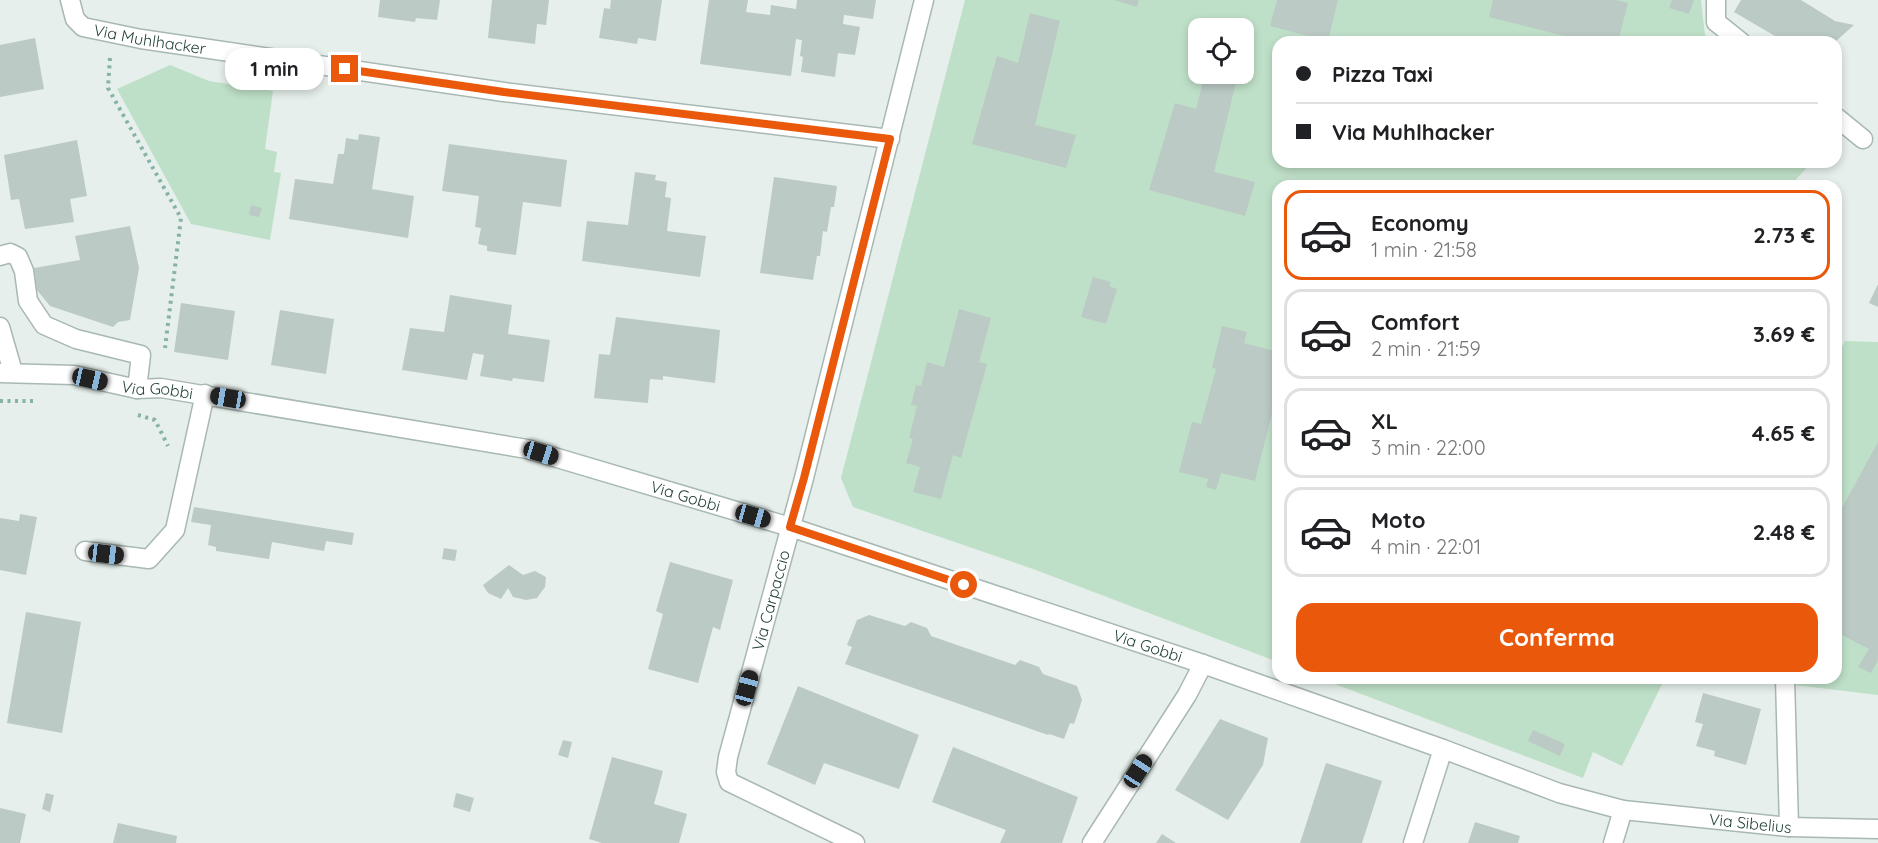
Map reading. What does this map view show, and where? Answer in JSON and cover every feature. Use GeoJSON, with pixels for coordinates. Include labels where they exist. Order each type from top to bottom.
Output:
{"type":"FeatureCollection","features":[{"type":"Feature","properties":{"kind":"street"},"geometry":{"type":"LineString","coordinates":[[790,527],[924,0]]}},
{"type":"Feature","properties":{"kind":"street"},"geometry":{"type":"LineString","coordinates":[[1716,0],[1716,22],[1734,36]]}},
{"type":"Feature","properties":{"kind":"street","name":"Via Muhlhacker"},"geometry":{"type":"LineString","coordinates":[[70,3],[75,18],[83,27],[111,33],[504,92],[890,139]]}},
{"type":"Feature","properties":{"kind":"street"},"geometry":{"type":"LineString","coordinates":[[1842,122],[1863,139]]}},
{"type":"Feature","properties":{"kind":"street"},"geometry":{"type":"LineString","coordinates":[[0,256],[10,253],[18,256],[24,271],[28,301],[44,325],[76,339],[141,355],[137,389]]}},
{"type":"Feature","properties":{"kind":"street"},"geometry":{"type":"LineString","coordinates":[[0,327],[6,372]]}},
{"type":"Feature","properties":{"kind":"street","name":"Via Gobbi"},"geometry":{"type":"LineString","coordinates":[[6,372],[74,375],[137,389],[161,388],[205,394],[527,449],[790,527],[1203,664],[1443,749],[1558,793],[1623,810]]}},
{"type":"Feature","properties":{"kind":"street"},"geometry":{"type":"LineString","coordinates":[[85,551],[149,559],[175,530],[205,394]]}},
{"type":"Feature","properties":{"kind":"street","name":"Via Carpaccio"},"geometry":{"type":"LineString","coordinates":[[790,527],[728,757],[727,778],[729,782],[855,843]]}},
{"type":"Feature","properties":{"kind":"street"},"geometry":{"type":"LineString","coordinates":[[1092,843],[1187,695],[1203,664]]}},
{"type":"Feature","properties":{"kind":"street"},"geometry":{"type":"LineString","coordinates":[[1785,684],[1789,827]]}},
{"type":"Feature","properties":{"kind":"street"},"geometry":{"type":"LineString","coordinates":[[1413,843],[1443,749]]}},
{"type":"Feature","properties":{"kind":"street"},"geometry":{"type":"LineString","coordinates":[[1613,843],[1623,810]]}},
{"type":"Feature","properties":{"kind":"street","name":"Via Sibelius"},"geometry":{"type":"LineString","coordinates":[[1623,810],[1789,827],[1878,829]]}},
{"type":"Feature","properties":{"kind":"path"},"geometry":{"type":"LineString","coordinates":[[111,33],[108,88],[181,218],[172,278],[161,388],[155,420],[168,445],[167,455]]}},
{"type":"Feature","properties":{"kind":"path"},"geometry":{"type":"LineString","coordinates":[[0,401],[39,400]]}},
{"type":"Feature","properties":{"kind":"path"},"geometry":{"type":"LineString","coordinates":[[132,413],[155,420]]}},
{"type":"Feature","properties":{"kind":"green space"},"geometry":{"type":"Polygon","coordinates":[[[965,0],[1701,0],[1706,36],[1272,36],[1272,168],[1806,168],[1796,180],[1272,180],[1272,660],[1033,569],[853,507],[841,478],[965,0]]]}},
{"type":"Feature","properties":{"kind":"green space"},"geometry":{"type":"Polygon","coordinates":[[[170,65],[209,81],[273,91],[265,149],[277,152],[274,172],[281,173],[270,240],[191,224],[117,89],[170,65]]]}},
{"type":"Feature","properties":{"kind":"green space"},"geometry":{"type":"Polygon","coordinates":[[[1845,341],[1878,342],[1878,695],[1786,684],[1842,684],[1842,347],[1845,341]]]}},
{"type":"Feature","properties":{"kind":"green space"},"geometry":{"type":"Polygon","coordinates":[[[1335,684],[1662,684],[1622,766],[1593,752],[1583,778],[1335,684]]]}},
{"type":"Feature","properties":{"kind":"building"},"geometry":{"type":"Polygon","coordinates":[[[380,0],[440,0],[437,20],[416,18],[415,22],[378,17],[380,0]]]}},
{"type":"Feature","properties":{"kind":"building"},"geometry":{"type":"Polygon","coordinates":[[[492,0],[549,0],[546,25],[537,24],[535,44],[488,38],[492,0]]]}},
{"type":"Feature","properties":{"kind":"building"},"geometry":{"type":"Polygon","coordinates":[[[611,0],[662,0],[656,41],[638,38],[637,44],[599,38],[604,8],[610,9],[611,0]]]}},
{"type":"Feature","properties":{"kind":"building"},"geometry":{"type":"Polygon","coordinates":[[[709,0],[748,0],[746,12],[770,15],[771,5],[796,9],[797,0],[876,0],[873,19],[844,15],[843,24],[860,27],[855,55],[838,53],[835,77],[801,72],[802,40],[796,39],[791,76],[700,64],[709,0]]]}},
{"type":"Feature","properties":{"kind":"building"},"geometry":{"type":"Polygon","coordinates":[[[1114,0],[1139,0],[1137,7],[1114,0]]]}},
{"type":"Feature","properties":{"kind":"building"},"geometry":{"type":"Polygon","coordinates":[[[1277,0],[1338,0],[1329,36],[1309,36],[1270,26],[1277,0]]]}},
{"type":"Feature","properties":{"kind":"building"},"geometry":{"type":"Polygon","coordinates":[[[1493,0],[1616,0],[1628,3],[1620,36],[1564,36],[1489,17],[1493,0]]]}},
{"type":"Feature","properties":{"kind":"building"},"geometry":{"type":"Polygon","coordinates":[[[1672,0],[1694,0],[1689,14],[1669,8],[1672,0]]]}},
{"type":"Feature","properties":{"kind":"building"},"geometry":{"type":"Polygon","coordinates":[[[1741,0],[1801,0],[1835,21],[1854,25],[1842,36],[1775,36],[1734,12],[1741,0]]]}},
{"type":"Feature","properties":{"kind":"building"},"geometry":{"type":"Polygon","coordinates":[[[1030,13],[1060,21],[1035,125],[1076,135],[1066,168],[972,144],[997,56],[1018,63],[1030,13]]]}},
{"type":"Feature","properties":{"kind":"building"},"geometry":{"type":"Polygon","coordinates":[[[35,38],[44,89],[0,97],[0,45],[35,38]]]}},
{"type":"Feature","properties":{"kind":"building"},"geometry":{"type":"Polygon","coordinates":[[[1202,84],[1236,84],[1214,172],[1255,182],[1245,216],[1149,190],[1175,103],[1196,109],[1202,84]]]}},
{"type":"Feature","properties":{"kind":"building"},"geometry":{"type":"Polygon","coordinates":[[[359,134],[380,137],[372,189],[414,196],[408,238],[289,219],[295,179],[333,184],[338,154],[344,154],[346,138],[358,140],[359,134]]]}},
{"type":"Feature","properties":{"kind":"building"},"geometry":{"type":"Polygon","coordinates":[[[77,140],[87,196],[70,199],[74,222],[25,229],[19,199],[11,200],[4,155],[77,140]]]}},
{"type":"Feature","properties":{"kind":"building"},"geometry":{"type":"Polygon","coordinates":[[[449,144],[567,160],[561,207],[523,202],[516,255],[487,251],[487,246],[478,244],[481,228],[475,227],[479,196],[442,191],[449,144]]]}},
{"type":"Feature","properties":{"kind":"building"},"geometry":{"type":"Polygon","coordinates":[[[635,172],[656,175],[655,180],[667,182],[665,197],[671,198],[667,231],[706,236],[700,277],[582,261],[587,221],[628,225],[635,172]]]}},
{"type":"Feature","properties":{"kind":"building"},"geometry":{"type":"Polygon","coordinates":[[[774,177],[837,186],[827,232],[823,231],[820,256],[817,256],[813,280],[760,273],[774,177]]]}},
{"type":"Feature","properties":{"kind":"building"},"geometry":{"type":"Polygon","coordinates":[[[251,205],[262,208],[259,217],[249,215],[251,205]]]}},
{"type":"Feature","properties":{"kind":"building"},"geometry":{"type":"Polygon","coordinates":[[[130,226],[139,268],[130,320],[118,322],[113,327],[50,306],[37,290],[34,268],[80,260],[75,236],[130,226]]]}},
{"type":"Feature","properties":{"kind":"building"},"geometry":{"type":"Polygon","coordinates":[[[1093,277],[1111,282],[1109,286],[1117,289],[1106,324],[1081,317],[1093,277]]]}},
{"type":"Feature","properties":{"kind":"building"},"geometry":{"type":"Polygon","coordinates":[[[1878,284],[1878,307],[1869,303],[1878,284]]]}},
{"type":"Feature","properties":{"kind":"building"},"geometry":{"type":"Polygon","coordinates":[[[450,295],[512,305],[508,334],[550,340],[544,382],[513,378],[512,381],[480,376],[484,355],[473,353],[467,380],[402,370],[410,328],[444,332],[450,295]]]}},
{"type":"Feature","properties":{"kind":"building"},"geometry":{"type":"Polygon","coordinates":[[[181,303],[235,311],[228,360],[174,352],[181,303]]]}},
{"type":"Feature","properties":{"kind":"building"},"geometry":{"type":"Polygon","coordinates":[[[959,309],[991,318],[979,362],[987,364],[961,458],[953,455],[941,499],[913,492],[920,467],[906,463],[913,439],[909,438],[917,406],[911,405],[916,385],[921,386],[927,362],[944,367],[959,309]]]}},
{"type":"Feature","properties":{"kind":"building"},"geometry":{"type":"Polygon","coordinates":[[[280,310],[334,319],[326,374],[271,365],[280,310]]]}},
{"type":"Feature","properties":{"kind":"building"},"geometry":{"type":"Polygon","coordinates":[[[616,317],[720,330],[715,383],[663,376],[663,380],[650,379],[648,403],[594,398],[599,354],[610,355],[616,317]]]}},
{"type":"Feature","properties":{"kind":"building"},"geometry":{"type":"Polygon","coordinates":[[[1222,326],[1247,332],[1244,343],[1272,350],[1272,414],[1255,481],[1221,473],[1216,490],[1206,487],[1208,479],[1179,472],[1192,422],[1201,424],[1216,369],[1212,368],[1222,326]]]}},
{"type":"Feature","properties":{"kind":"building"},"geometry":{"type":"Polygon","coordinates":[[[1878,442],[1878,660],[1871,673],[1858,667],[1869,649],[1842,635],[1842,508],[1878,442]]]}},
{"type":"Feature","properties":{"kind":"building"},"geometry":{"type":"Polygon","coordinates":[[[194,507],[354,533],[352,545],[326,541],[324,551],[272,542],[269,559],[216,551],[216,547],[208,545],[211,525],[191,522],[194,507]]]}},
{"type":"Feature","properties":{"kind":"building"},"geometry":{"type":"Polygon","coordinates":[[[20,514],[37,517],[26,575],[0,570],[0,518],[19,521],[20,514]]]}},
{"type":"Feature","properties":{"kind":"building"},"geometry":{"type":"Polygon","coordinates":[[[444,548],[457,550],[455,561],[442,559],[444,548]]]}},
{"type":"Feature","properties":{"kind":"building"},"geometry":{"type":"Polygon","coordinates":[[[670,562],[733,580],[720,630],[713,627],[698,683],[648,669],[663,614],[656,611],[670,562]]]}},
{"type":"Feature","properties":{"kind":"building"},"geometry":{"type":"Polygon","coordinates":[[[509,565],[523,575],[535,571],[546,577],[545,587],[537,598],[526,600],[513,597],[508,588],[501,599],[488,593],[483,585],[509,565]]]}},
{"type":"Feature","properties":{"kind":"building"},"geometry":{"type":"Polygon","coordinates":[[[26,612],[81,622],[62,733],[7,723],[26,612]]]}},
{"type":"Feature","properties":{"kind":"building"},"geometry":{"type":"Polygon","coordinates":[[[869,615],[905,626],[911,622],[927,628],[931,636],[1015,665],[1020,660],[1039,667],[1043,674],[1077,686],[1082,700],[1074,724],[1070,723],[1064,739],[1048,735],[845,664],[852,647],[847,645],[857,620],[869,615]]]}},
{"type":"Feature","properties":{"kind":"building"},"geometry":{"type":"Polygon","coordinates":[[[798,686],[919,735],[899,789],[824,763],[815,785],[767,764],[798,686]]]}},
{"type":"Feature","properties":{"kind":"building"},"geometry":{"type":"Polygon","coordinates":[[[1703,693],[1761,709],[1746,765],[1714,756],[1715,751],[1696,746],[1703,724],[1695,722],[1703,693]]]}},
{"type":"Feature","properties":{"kind":"building"},"geometry":{"type":"Polygon","coordinates":[[[1220,719],[1268,738],[1263,765],[1228,820],[1175,790],[1220,719]]]}},
{"type":"Feature","properties":{"kind":"building"},"geometry":{"type":"Polygon","coordinates":[[[1533,730],[1565,744],[1560,756],[1528,741],[1533,730]]]}},
{"type":"Feature","properties":{"kind":"building"},"geometry":{"type":"Polygon","coordinates":[[[563,740],[572,742],[568,758],[558,755],[563,740]]]}},
{"type":"Feature","properties":{"kind":"building"},"geometry":{"type":"Polygon","coordinates":[[[953,747],[1078,797],[1062,843],[1000,843],[1006,830],[932,802],[953,747]]]}},
{"type":"Feature","properties":{"kind":"building"},"geometry":{"type":"Polygon","coordinates":[[[612,757],[663,771],[654,804],[687,814],[679,843],[602,843],[589,839],[612,757]]]}},
{"type":"Feature","properties":{"kind":"building"},"geometry":{"type":"Polygon","coordinates":[[[1326,763],[1382,781],[1362,843],[1300,843],[1326,763]]]}},
{"type":"Feature","properties":{"kind":"building"},"geometry":{"type":"Polygon","coordinates":[[[46,793],[54,795],[50,812],[42,809],[46,793]]]}},
{"type":"Feature","properties":{"kind":"building"},"geometry":{"type":"Polygon","coordinates":[[[456,793],[474,798],[470,812],[453,807],[456,793]]]}},
{"type":"Feature","properties":{"kind":"building"},"geometry":{"type":"Polygon","coordinates":[[[0,808],[26,814],[20,843],[0,843],[0,808]]]}},
{"type":"Feature","properties":{"kind":"building"},"geometry":{"type":"Polygon","coordinates":[[[1475,822],[1520,836],[1518,843],[1468,843],[1475,822]]]}},
{"type":"Feature","properties":{"kind":"building"},"geometry":{"type":"Polygon","coordinates":[[[118,823],[177,836],[176,843],[113,843],[118,823]]]}},
{"type":"Feature","properties":{"kind":"building"},"geometry":{"type":"Polygon","coordinates":[[[1162,834],[1176,843],[1156,843],[1162,834]]]}},
{"type":"Feature","properties":{"kind":"route"},"geometry":{"type":"LineString","coordinates":[[345,69],[504,92],[890,139],[790,527],[964,585]]}}]}
